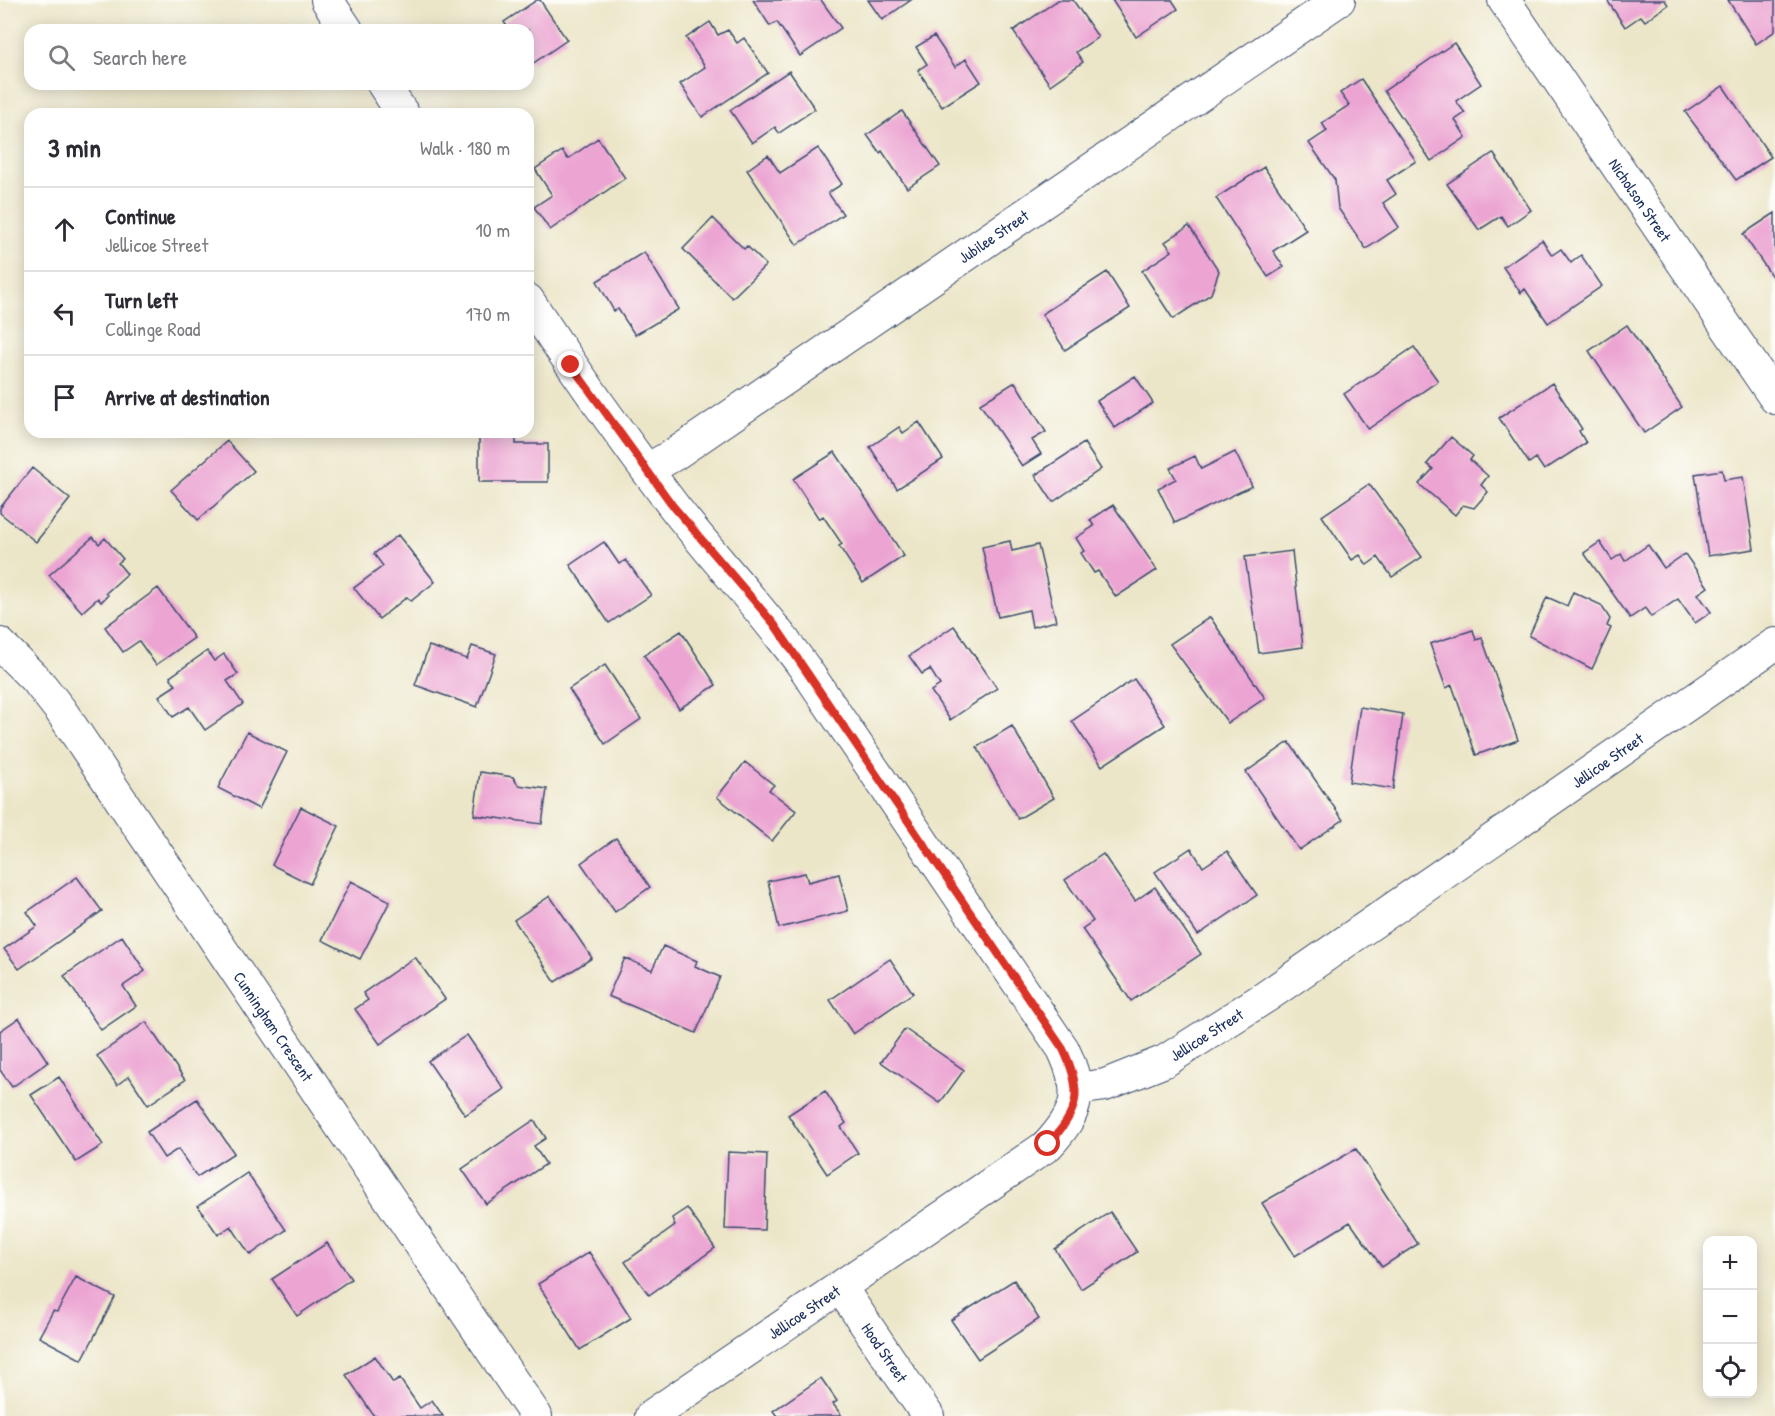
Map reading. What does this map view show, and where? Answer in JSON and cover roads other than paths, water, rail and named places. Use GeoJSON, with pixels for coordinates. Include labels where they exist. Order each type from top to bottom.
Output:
{"type":"FeatureCollection","features":[{"type":"Feature","properties":{"kind":"street"},"geometry":{"type":"LineString","coordinates":[[327,0],[343,24]]}},
{"type":"Feature","properties":{"kind":"street","name":"Jubilee Street"},"geometry":{"type":"LineString","coordinates":[[647,470],[685,447],[1339,0]]}},
{"type":"Feature","properties":{"kind":"street","name":"Nicholson Street"},"geometry":{"type":"LineString","coordinates":[[1504,0],[1775,398]]}},
{"type":"Feature","properties":{"kind":"street"},"geometry":{"type":"LineString","coordinates":[[387,90],[400,108]]}},
{"type":"Feature","properties":{"kind":"street"},"geometry":{"type":"LineString","coordinates":[[534,309],[571,365],[673,506],[774,624],[1063,1049],[1077,1089]]}},
{"type":"Feature","properties":{"kind":"street","name":"Cunningham Crescent"},"geometry":{"type":"LineString","coordinates":[[0,644],[39,682],[61,711],[536,1416]]}},
{"type":"Feature","properties":{"kind":"street","name":"Jellicoe Street"},"geometry":{"type":"LineString","coordinates":[[651,1416],[1048,1144],[1065,1127],[1074,1109],[1077,1089],[1105,1085],[1174,1056],[1267,996],[1775,644]]}},
{"type":"Feature","properties":{"kind":"street","name":"Hood Street"},"geometry":{"type":"LineString","coordinates":[[841,1288],[928,1416]]}}]}
